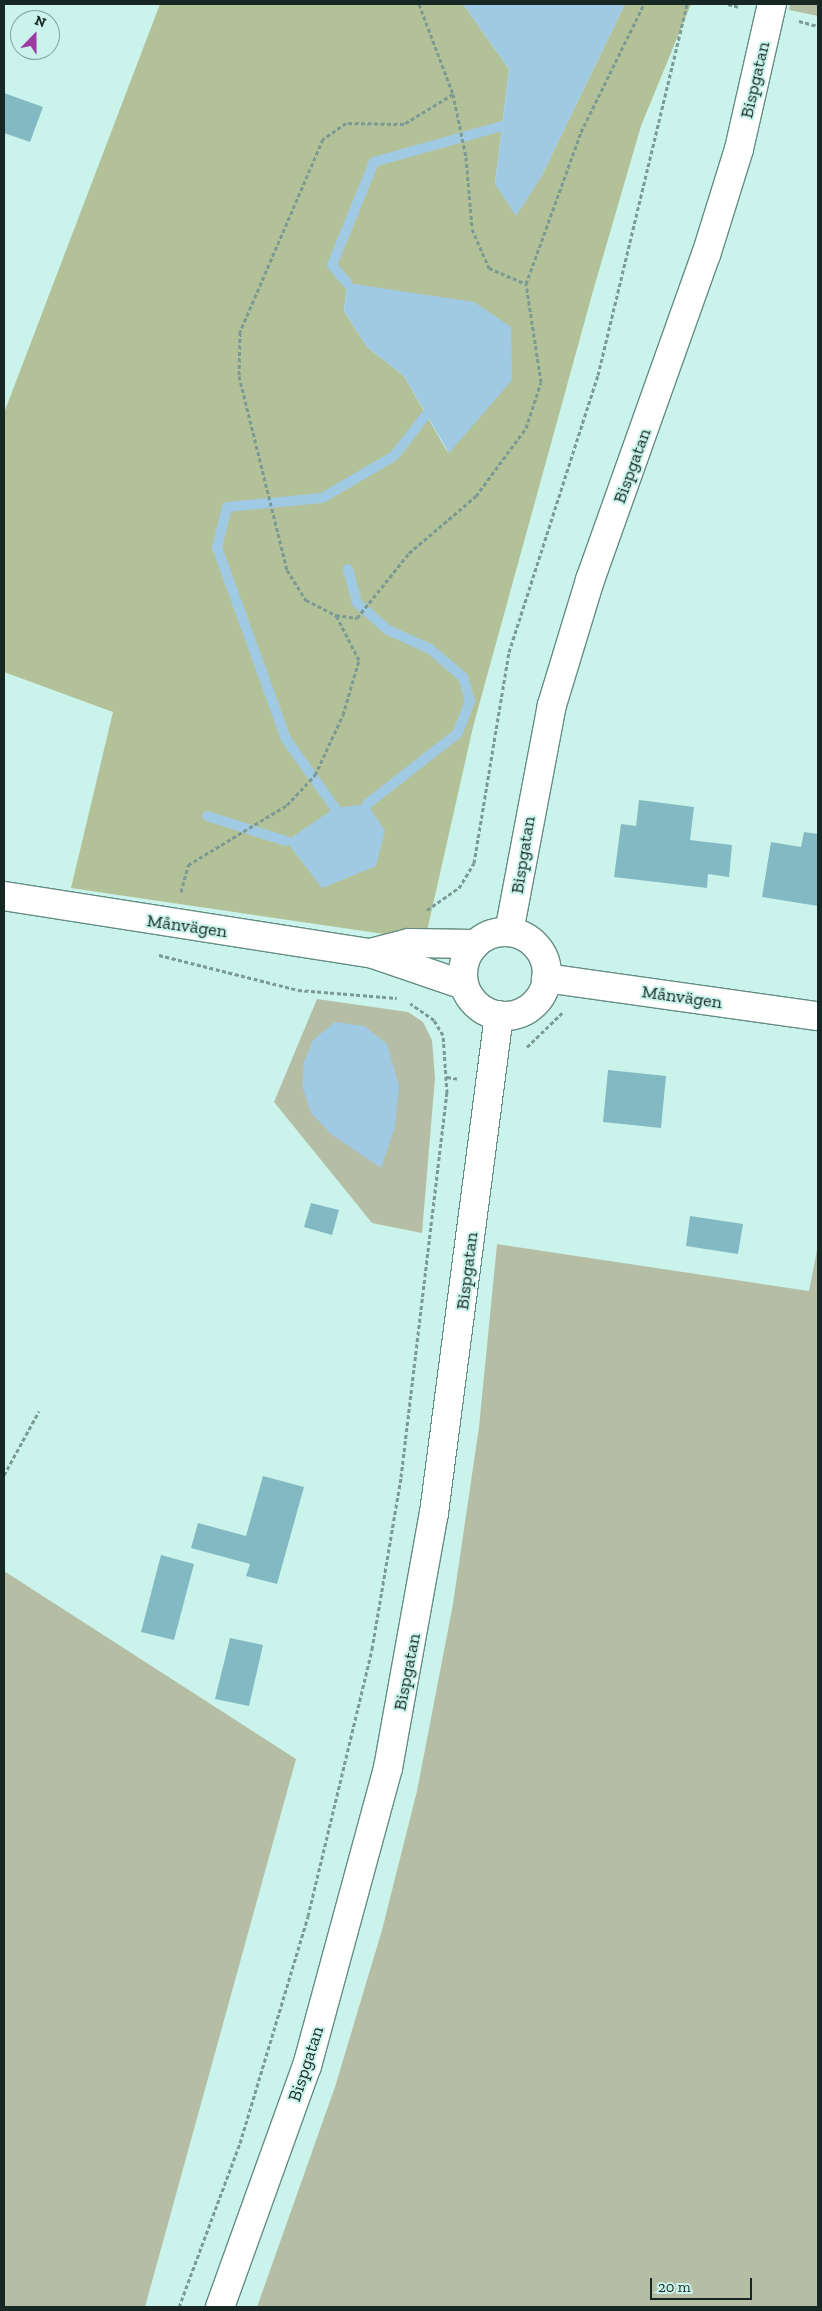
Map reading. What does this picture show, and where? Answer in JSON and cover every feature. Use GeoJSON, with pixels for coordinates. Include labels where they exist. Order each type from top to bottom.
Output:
{"type":"FeatureCollection","features":[{"type":"Feature","properties":{"kind":"street","name":"Bispgatan"},"geometry":{"type":"LineString","coordinates":[[509,932],[552,705],[590,580],[709,246],[739,149],[772,4]]}},
{"type":"Feature","properties":{"kind":"street","name":"Månvägen"},"geometry":{"type":"LineString","coordinates":[[4,896],[173,925],[370,953],[407,955],[475,944]]}},
{"type":"Feature","properties":{"kind":"street"},"geometry":{"type":"LineString","coordinates":[[509,932],[532,942],[546,964],[546,978],[543,991],[530,1006],[512,1015],[498,1015],[471,1000],[464,985],[462,970],[475,944],[485,937],[509,932]]}},
{"type":"Feature","properties":{"kind":"street"},"geometry":{"type":"LineString","coordinates":[[407,955],[464,985]]}},
{"type":"Feature","properties":{"kind":"street","name":"Månvägen"},"geometry":{"type":"LineString","coordinates":[[546,978],[818,1016]]}},
{"type":"Feature","properties":{"kind":"street","name":"Bispgatan"},"geometry":{"type":"LineString","coordinates":[[220,2307],[307,2066],[388,1768],[434,1513],[498,1015]]}},
{"type":"Feature","properties":{"kind":"path"},"geometry":{"type":"LineString","coordinates":[[419,4],[452,94],[459,133],[466,157],[472,229],[489,268],[526,284]]}},
{"type":"Feature","properties":{"kind":"path"},"geometry":{"type":"LineString","coordinates":[[452,94],[404,124],[346,123],[324,138],[240,332],[239,376],[287,570],[306,600],[336,615],[357,618],[409,553],[476,496],[526,428],[541,382],[526,284],[581,132],[644,4]]}},
{"type":"Feature","properties":{"kind":"path"},"geometry":{"type":"LineString","coordinates":[[401,998],[407,955],[416,920],[459,888],[474,863],[508,652],[598,375],[687,4]]}},
{"type":"Feature","properties":{"kind":"path"},"geometry":{"type":"LineString","coordinates":[[173,925],[188,865],[287,805],[315,775],[330,743],[359,660],[336,615]]}},
{"type":"Feature","properties":{"kind":"path"},"geometry":{"type":"LineString","coordinates":[[156,954],[290,988],[401,998],[421,1007],[443,1035],[447,1093],[401,1477],[372,1649],[308,1916],[240,2143],[179,2307]]}},
{"type":"Feature","properties":{"kind":"path"},"geometry":{"type":"LineString","coordinates":[[4,1475],[39,1412]]}},
{"type":"Feature","properties":{"kind":"green space"},"geometry":{"type":"Polygon","coordinates":[[[160,4],[463,4],[509,69],[495,184],[541,177],[625,4],[691,4],[641,126],[593,291],[473,727],[425,940],[71,888],[113,712],[4,672],[4,413],[160,4]],[[347,283],[344,311],[367,347],[404,376],[448,453],[399,292],[347,283]]]}},
{"type":"Feature","properties":{"kind":"green space"},"geometry":{"type":"Polygon","coordinates":[[[790,4],[818,4],[818,16],[789,10],[790,4]]]}},
{"type":"Feature","properties":{"kind":"green space"},"geometry":{"type":"Polygon","coordinates":[[[317,999],[408,1012],[423,1022],[432,1040],[435,1078],[422,1233],[372,1223],[274,1102],[317,999]]]}},
{"type":"Feature","properties":{"kind":"green space"},"geometry":{"type":"Polygon","coordinates":[[[497,1244],[809,1291],[818,1245],[818,2307],[257,2307],[335,2087],[382,1930],[417,1791],[453,1604],[479,1427],[497,1244]]]}},
{"type":"Feature","properties":{"kind":"green space"},"geometry":{"type":"Polygon","coordinates":[[[4,1571],[296,1759],[145,2307],[4,2307],[4,1571]]]}},
{"type":"Feature","properties":{"kind":"water"},"geometry":{"type":"Polygon","coordinates":[[[463,4],[625,4],[541,177],[516,216],[495,184],[509,69],[463,4]]]}},
{"type":"Feature","properties":{"kind":"water"},"geometry":{"type":"Polygon","coordinates":[[[347,283],[474,302],[511,327],[512,380],[449,453],[404,376],[367,347],[344,311],[347,283]]]}},
{"type":"Feature","properties":{"kind":"water"},"geometry":{"type":"Polygon","coordinates":[[[367,804],[385,831],[376,866],[322,888],[286,841],[335,808],[367,804]]]}},
{"type":"Feature","properties":{"kind":"water"},"geometry":{"type":"Polygon","coordinates":[[[335,1022],[364,1026],[387,1044],[399,1086],[395,1127],[381,1168],[331,1134],[311,1113],[302,1085],[304,1062],[313,1040],[335,1022]]]}},
{"type":"Feature","properties":{"kind":"building"},"geometry":{"type":"Polygon","coordinates":[[[4,93],[43,107],[30,142],[4,133],[4,93]]]}},
{"type":"Feature","properties":{"kind":"building"},"geometry":{"type":"Polygon","coordinates":[[[639,800],[694,807],[690,840],[732,845],[729,877],[708,874],[707,888],[614,877],[621,824],[636,826],[639,800]]]}},
{"type":"Feature","properties":{"kind":"building"},"geometry":{"type":"Polygon","coordinates":[[[804,832],[818,834],[818,906],[762,897],[771,842],[801,847],[804,832]]]}},
{"type":"Feature","properties":{"kind":"building"},"geometry":{"type":"Polygon","coordinates":[[[608,1070],[666,1076],[661,1128],[603,1122],[608,1070]]]}},
{"type":"Feature","properties":{"kind":"building"},"geometry":{"type":"Polygon","coordinates":[[[311,1203],[339,1210],[332,1235],[304,1227],[311,1203]]]}},
{"type":"Feature","properties":{"kind":"building"},"geometry":{"type":"Polygon","coordinates":[[[690,1216],[743,1224],[738,1254],[686,1246],[690,1216]]]}},
{"type":"Feature","properties":{"kind":"building"},"geometry":{"type":"Polygon","coordinates":[[[263,1476],[304,1487],[277,1584],[246,1576],[250,1564],[191,1548],[198,1523],[246,1536],[263,1476]]]}},
{"type":"Feature","properties":{"kind":"building"},"geometry":{"type":"Polygon","coordinates":[[[161,1555],[194,1564],[174,1640],[141,1632],[161,1555]]]}},
{"type":"Feature","properties":{"kind":"building"},"geometry":{"type":"Polygon","coordinates":[[[230,1638],[263,1645],[249,1706],[215,1699],[230,1638]]]}},
{"type":"Feature","properties":{"kind":"waterway"},"geometry":{"type":"LineString","coordinates":[[347,283],[332,265],[374,162],[502,126]]}},
{"type":"Feature","properties":{"kind":"waterway"},"geometry":{"type":"LineString","coordinates":[[335,808],[286,739],[217,547],[227,507],[322,498],[394,456],[426,415]]}},
{"type":"Feature","properties":{"kind":"waterway"},"geometry":{"type":"LineString","coordinates":[[348,569],[357,603],[388,630],[430,649],[463,677],[470,701],[458,733],[367,804]]}},
{"type":"Feature","properties":{"kind":"waterway"},"geometry":{"type":"LineString","coordinates":[[207,816],[286,841]]}}]}
